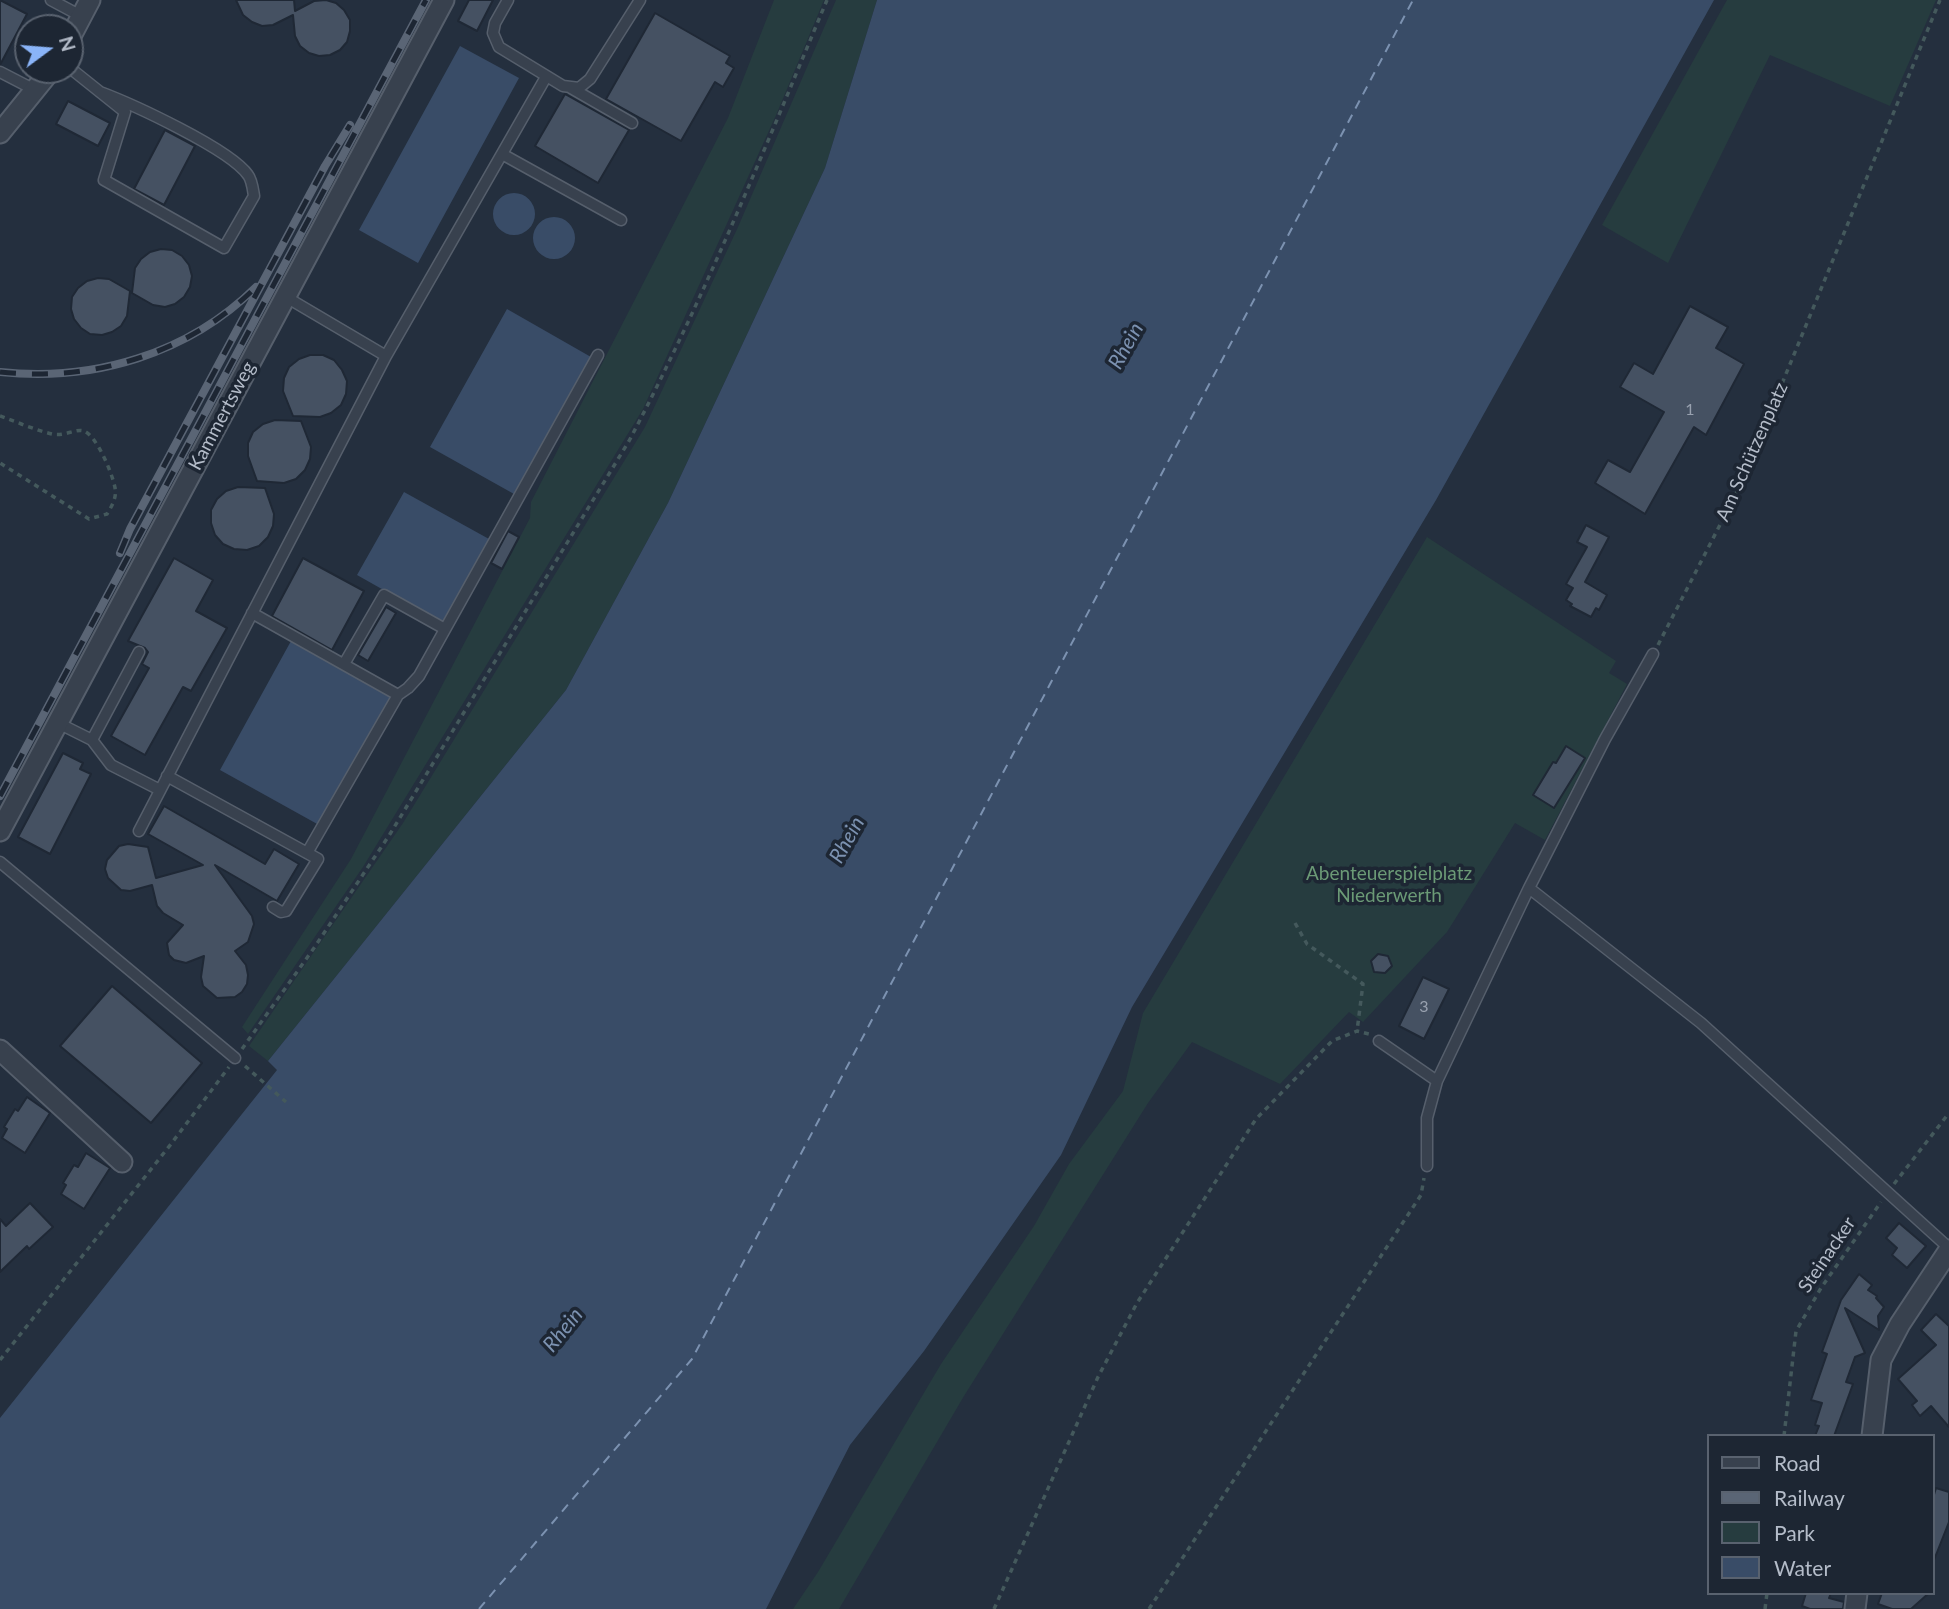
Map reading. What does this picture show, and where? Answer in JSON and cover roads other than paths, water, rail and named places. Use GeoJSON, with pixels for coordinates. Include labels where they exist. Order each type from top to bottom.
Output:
{"type":"FeatureCollection","features":[{"type":"Feature","properties":{"kind":"street","name":"Kammertsweg"},"geometry":{"type":"LineString","coordinates":[[0,831],[444,0]]}},
{"type":"Feature","properties":{"kind":"street"},"geometry":{"type":"LineString","coordinates":[[0,133],[40,84]]}},
{"type":"Feature","properties":{"kind":"street"},"geometry":{"type":"LineString","coordinates":[[0,1049],[122,1161]]}},
{"type":"Feature","properties":{"kind":"street"},"geometry":{"type":"LineString","coordinates":[[1872,1434],[1878,1376],[1884,1352],[1949,1249]]}},
{"type":"Feature","properties":{"kind":"lane"},"geometry":{"type":"LineString","coordinates":[[51,0],[86,8]]}},
{"type":"Feature","properties":{"kind":"lane"},"geometry":{"type":"LineString","coordinates":[[508,0],[495,23],[493,33],[499,47],[546,77],[571,88],[579,88],[590,79],[640,0]]}},
{"type":"Feature","properties":{"kind":"lane"},"geometry":{"type":"LineString","coordinates":[[0,72],[35,90]]}},
{"type":"Feature","properties":{"kind":"lane"},"geometry":{"type":"LineString","coordinates":[[139,831],[386,356],[546,77]]}},
{"type":"Feature","properties":{"kind":"lane"},"geometry":{"type":"LineString","coordinates":[[84,79],[125,112],[104,180],[224,248],[254,196],[249,176],[229,158],[138,107],[100,92]]}},
{"type":"Feature","properties":{"kind":"lane"},"geometry":{"type":"LineString","coordinates":[[571,88],[632,123]]}},
{"type":"Feature","properties":{"kind":"lane"},"geometry":{"type":"LineString","coordinates":[[502,154],[621,220]]}},
{"type":"Feature","properties":{"kind":"lane"},"geometry":{"type":"LineString","coordinates":[[286,297],[386,356]]}},
{"type":"Feature","properties":{"kind":"lane"},"geometry":{"type":"LineString","coordinates":[[307,853],[398,695],[419,676],[598,355]]}},
{"type":"Feature","properties":{"kind":"lane"},"geometry":{"type":"LineString","coordinates":[[344,664],[384,595],[445,629]]}},
{"type":"Feature","properties":{"kind":"lane"},"geometry":{"type":"LineString","coordinates":[[252,613],[398,695]]}},
{"type":"Feature","properties":{"kind":"lane"},"geometry":{"type":"LineString","coordinates":[[92,740],[139,652]]}},
{"type":"Feature","properties":{"kind":"lane"},"geometry":{"type":"LineString","coordinates":[[1427,1166],[1427,1118],[1437,1081],[1529,888],[1605,739],[1653,654]]}},
{"type":"Feature","properties":{"kind":"lane"},"geometry":{"type":"LineString","coordinates":[[58,723],[92,740],[111,765],[160,790]]}},
{"type":"Feature","properties":{"kind":"lane"},"geometry":{"type":"LineString","coordinates":[[167,776],[318,859],[286,911],[281,912],[273,907]]}},
{"type":"Feature","properties":{"kind":"lane"},"geometry":{"type":"LineString","coordinates":[[0,862],[235,1058]]}},
{"type":"Feature","properties":{"kind":"lane"},"geometry":{"type":"LineString","coordinates":[[1529,888],[1701,1023],[1949,1249]]}},
{"type":"Feature","properties":{"kind":"lane"},"geometry":{"type":"LineString","coordinates":[[1379,1041],[1437,1081]]}},
{"type":"Feature","properties":{"kind":"water","name":"Rhein"},"geometry":{"type":"Polygon","coordinates":[[[877,0],[1714,0],[1436,500],[1132,1007],[1061,1155],[924,1351],[850,1445],[766,1609],[0,1609],[0,1418],[277,1070],[268,1061],[566,690],[668,503],[825,168],[877,0]]]}},
{"type":"Feature","properties":{"kind":"water"},"geometry":{"type":"Polygon","coordinates":[[[460,46],[519,78],[418,263],[359,230],[460,46]]]}},
{"type":"Feature","properties":{"kind":"water"},"geometry":{"type":"Polygon","coordinates":[[[514,193],[529,199],[535,214],[529,229],[514,235],[499,229],[493,214],[499,199],[514,193]]]}},
{"type":"Feature","properties":{"kind":"water"},"geometry":{"type":"Polygon","coordinates":[[[554,217],[569,223],[575,238],[569,253],[554,259],[539,253],[533,238],[539,223],[554,217]]]}},
{"type":"Feature","properties":{"kind":"water"},"geometry":{"type":"Polygon","coordinates":[[[507,309],[591,357],[514,494],[430,447],[507,309]]]}},
{"type":"Feature","properties":{"kind":"water"},"geometry":{"type":"Polygon","coordinates":[[[404,492],[489,539],[442,623],[357,575],[404,492]]]}},
{"type":"Feature","properties":{"kind":"water"},"geometry":{"type":"Polygon","coordinates":[[[291,641],[391,697],[319,825],[220,770],[291,641]]]}},
{"type":"Feature","properties":{"kind":"railway"},"geometry":{"type":"LineString","coordinates":[[0,796],[426,0]]}},
{"type":"Feature","properties":{"kind":"railway"},"geometry":{"type":"LineString","coordinates":[[120,553],[130,529],[325,166],[350,125]]}},
{"type":"Feature","properties":{"kind":"railway"},"geometry":{"type":"LineString","coordinates":[[0,372],[70,372],[138,358],[201,330],[256,287]]}},
{"type":"Feature","properties":{"kind":"park label","name":"Abenteuerspielplatz Niederwerth"},"geometry":{"type":"Point","coordinates":[1389,885]}}]}
